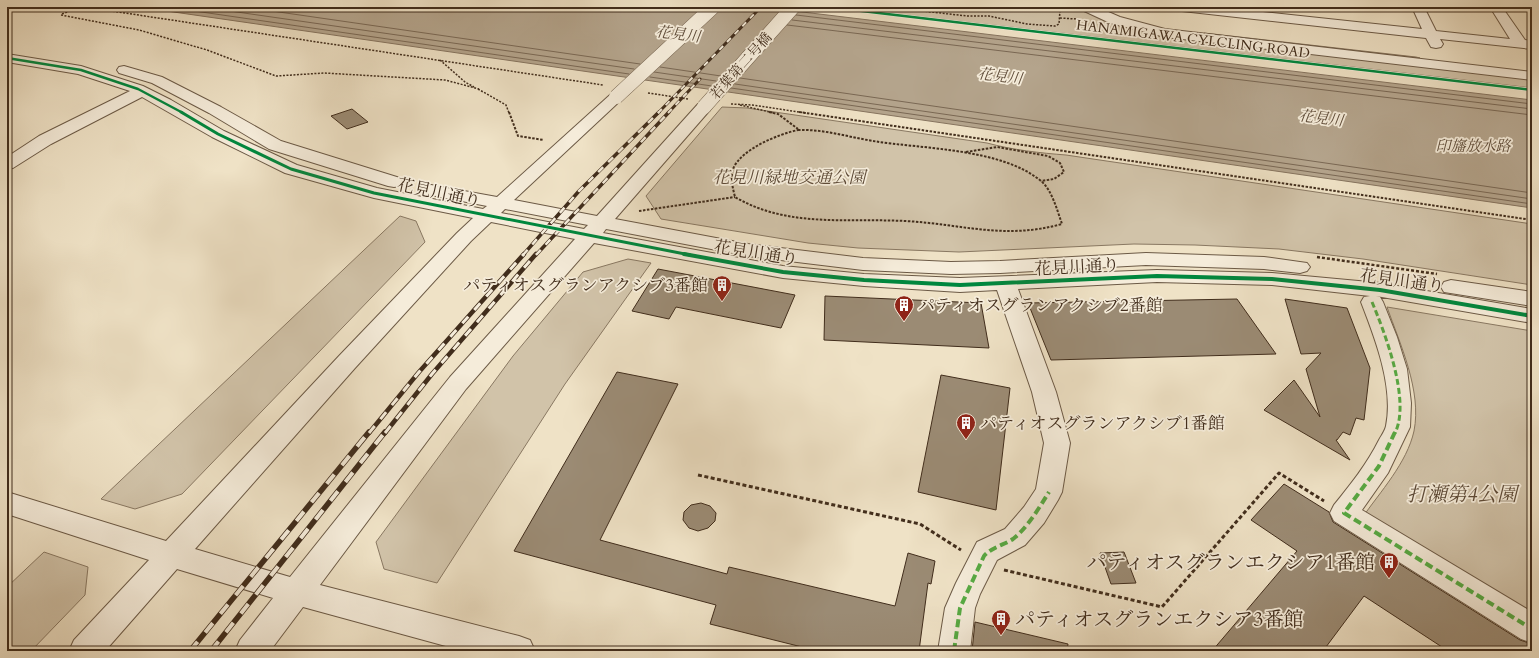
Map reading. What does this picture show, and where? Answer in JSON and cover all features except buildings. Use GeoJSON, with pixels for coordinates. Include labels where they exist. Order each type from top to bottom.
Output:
{"type":"FeatureCollection","features":[{"type":"Feature","properties":{"kind":"street"},"geometry":{"type":"LineString","coordinates":[[85,651],[402,303],[611,91],[713,7]]}},
{"type":"Feature","properties":{"kind":"street","name":"若葉第二号橋"},"geometry":{"type":"LineString","coordinates":[[251,651],[458,383],[594,230],[698,103],[793,7]]}},
{"type":"Feature","properties":{"kind":"street"},"geometry":{"type":"LineString","coordinates":[[1086,7],[1130,25],[1446,61],[1532,67]]}},
{"type":"Feature","properties":{"kind":"street"},"geometry":{"type":"LineString","coordinates":[[1108,7],[1144,21],[1184,32]]}},
{"type":"Feature","properties":{"kind":"street"},"geometry":{"type":"LineString","coordinates":[[1182,7],[1262,11],[1344,19],[1431,34],[1526,44]]}},
{"type":"Feature","properties":{"kind":"street"},"geometry":{"type":"LineString","coordinates":[[1184,32],[1186,7]]}},
{"type":"Feature","properties":{"kind":"street"},"geometry":{"type":"LineString","coordinates":[[1418,7],[1446,61]]}},
{"type":"Feature","properties":{"kind":"street"},"geometry":{"type":"LineString","coordinates":[[1496,7],[1526,44]]}},
{"type":"Feature","properties":{"kind":"street","name":"花見川通り"},"geometry":{"type":"LineString","coordinates":[[7,48],[109,66],[157,80],[215,110],[275,145],[386,181],[493,210]]}},
{"type":"Feature","properties":{"kind":"street","name":"花見川通り"},"geometry":{"type":"LineString","coordinates":[[7,58],[81,70],[142,90],[218,134],[291,169],[374,193],[493,210],[594,230],[783,272],[864,280],[960,285],[1157,276],[1272,279],[1380,290],[1532,316]]}},
{"type":"Feature","properties":{"kind":"street"},"geometry":{"type":"LineString","coordinates":[[1446,61],[1532,76]]}},
{"type":"Feature","properties":{"kind":"street"},"geometry":{"type":"LineString","coordinates":[[7,164],[45,140],[142,90]]}},
{"type":"Feature","properties":{"kind":"street"},"geometry":{"type":"LineString","coordinates":[[7,153],[77,123]]}},
{"type":"Feature","properties":{"kind":"street","name":"花見川通り"},"geometry":{"type":"LineString","coordinates":[[594,230],[863,264],[951,268],[1000,267],[1146,259],[1264,263],[1372,275],[1532,299]]}},
{"type":"Feature","properties":{"kind":"street"},"geometry":{"type":"LineString","coordinates":[[954,651],[960,608],[987,551],[1015,537],[1034,515],[1049,492],[1058,443],[1044,392],[1005,284]]}},
{"type":"Feature","properties":{"kind":"street"},"geometry":{"type":"LineString","coordinates":[[1372,302],[1386,337],[1395,369],[1399,404],[1398,427],[1379,466],[1344,513],[1532,629]]}},
{"type":"Feature","properties":{"kind":"street"},"geometry":{"type":"LineString","coordinates":[[7,503],[171,556],[296,592],[519,651]]}},
{"type":"Feature","properties":{"kind":"path"},"geometry":{"type":"LineString","coordinates":[[80,7],[61,14],[140,30],[207,50],[276,76],[324,73],[445,80],[479,89]]}},
{"type":"Feature","properties":{"kind":"path"},"geometry":{"type":"LineString","coordinates":[[85,7],[590,82],[611,91]]}},
{"type":"Feature","properties":{"kind":"path"},"geometry":{"type":"LineString","coordinates":[[878,13],[884,7]]}},
{"type":"Feature","properties":{"kind":"path"},"geometry":{"type":"LineString","coordinates":[[887,7],[967,16],[976,15],[997,17],[1011,21],[1055,26],[1059,24],[1060,10],[1055,7]]}},
{"type":"Feature","properties":{"kind":"path"},"geometry":{"type":"LineString","coordinates":[[871,12],[886,14]]}},
{"type":"Feature","properties":{"kind":"path"},"geometry":{"type":"LineString","coordinates":[[440,60],[465,82],[506,105],[518,136],[546,141]]}},
{"type":"Feature","properties":{"kind":"path"},"geometry":{"type":"LineString","coordinates":[[643,92],[698,103]]}},
{"type":"Feature","properties":{"kind":"path"},"geometry":{"type":"LineString","coordinates":[[728,104],[760,106],[1532,220]]}},
{"type":"Feature","properties":{"kind":"path"},"geometry":{"type":"LineString","coordinates":[[739,105],[778,114],[799,130],[873,142],[964,152],[1013,165],[1041,181],[1047,188],[1062,224],[1052,228],[1028,232],[1004,232],[904,221],[804,218],[761,211],[746,205],[735,197],[732,183],[733,170],[742,156],[776,138],[799,130]]}},
{"type":"Feature","properties":{"kind":"path"},"geometry":{"type":"LineString","coordinates":[[1024,151],[1025,145]]}},
{"type":"Feature","properties":{"kind":"path"},"geometry":{"type":"LineString","coordinates":[[964,152],[997,147],[1024,151],[1048,156],[1060,163],[1064,168],[1064,172],[1059,177],[1041,181]]}},
{"type":"Feature","properties":{"kind":"path"},"geometry":{"type":"LineString","coordinates":[[638,211],[735,197]]}},
{"type":"Feature","properties":{"kind":"path"},"geometry":{"type":"LineString","coordinates":[[638,211],[639,205]]}},
{"type":"Feature","properties":{"kind":"path"},"geometry":{"type":"LineString","coordinates":[[638,211],[644,215]]}},
{"type":"Feature","properties":{"kind":"path"},"geometry":{"type":"LineString","coordinates":[[1315,257],[1441,275]]}},
{"type":"Feature","properties":{"kind":"path"},"geometry":{"type":"LineString","coordinates":[[698,475],[920,524],[956,546],[980,565],[1162,607],[1280,473],[1344,513]]}},
{"type":"Feature","properties":{"kind":"green space"},"geometry":{"type":"Polygon","coordinates":[[[839,7],[1079,7],[1091,13],[1130,27],[1183,39],[1185,38],[1532,78],[1532,88],[839,7]]]}},
{"type":"Feature","properties":{"kind":"green space"},"geometry":{"type":"Polygon","coordinates":[[[1204,33],[1416,57],[1420,58],[1205,34],[1204,33]]]}},
{"type":"Feature","properties":{"kind":"green space","name":"花見川緑地交通公園"},"geometry":{"type":"Polygon","coordinates":[[[722,107],[747,108],[987,143],[1026,151],[1066,155],[1532,224],[1532,285],[1363,259],[1279,249],[1134,244],[959,252],[858,248],[808,243],[661,219],[646,196],[722,107]]]}},
{"type":"Feature","properties":{"kind":"green space"},"geometry":{"type":"Polygon","coordinates":[[[400,216],[416,221],[425,242],[182,494],[135,509],[101,499],[400,216]]]}},
{"type":"Feature","properties":{"kind":"green space"},"geometry":{"type":"Polygon","coordinates":[[[628,259],[651,263],[565,384],[437,583],[384,569],[376,542],[513,356],[583,272],[628,259]]]}},
{"type":"Feature","properties":{"kind":"green space","name":"打瀬第4公園"},"geometry":{"type":"Polygon","coordinates":[[[1387,307],[1532,331],[1532,620],[1362,518],[1399,466],[1410,443],[1414,431],[1416,416],[1415,400],[1408,368],[1387,307]]]}},
{"type":"Feature","properties":{"kind":"green space"},"geometry":{"type":"Polygon","coordinates":[[[44,552],[88,567],[85,595],[31,651],[7,651],[7,587],[44,552]]]}},
{"type":"Feature","properties":{"kind":"water","name":"印旛放水路"},"geometry":{"type":"Polygon","coordinates":[[[139,7],[761,7],[1532,100],[1532,208],[139,7]]]}},
{"type":"Feature","properties":{"kind":"railway"},"geometry":{"type":"LineString","coordinates":[[658,113],[761,7]]}},
{"type":"Feature","properties":{"kind":"railway"},"geometry":{"type":"LineString","coordinates":[[668,113],[700,79]]}},
{"type":"Feature","properties":{"kind":"railway"},"geometry":{"type":"LineString","coordinates":[[536,255],[669,112]]}},
{"type":"Feature","properties":{"kind":"railway"},"geometry":{"type":"LineString","coordinates":[[523,255],[579,191],[658,113]]}},
{"type":"Feature","properties":{"kind":"railway"},"geometry":{"type":"LineString","coordinates":[[369,433],[419,372],[524,254]]}},
{"type":"Feature","properties":{"kind":"railway"},"geometry":{"type":"LineString","coordinates":[[385,433],[432,374],[536,254]]}},
{"type":"Feature","properties":{"kind":"railway"},"geometry":{"type":"LineString","coordinates":[[190,651],[369,432]]}},
{"type":"Feature","properties":{"kind":"railway"},"geometry":{"type":"LineString","coordinates":[[211,651],[385,432]]}},
{"type":"Feature","properties":{"kind":"marked path"},"geometry":{"type":"LineString","coordinates":[[1372,302],[1386,337],[1395,369],[1399,403],[1398,427],[1379,466],[1344,513],[1532,629]]}},
{"type":"Feature","properties":{"kind":"marked path"},"geometry":{"type":"LineString","coordinates":[[954,651],[960,608],[984,556],[991,550],[1015,537],[1029,521],[1049,492]]}},
{"type":"Feature","properties":{"kind":"cycle path","name":"HANAMIGAWA CYLCLING ROAD"},"geometry":{"type":"LineString","coordinates":[[828,7],[1532,90]]}},
{"type":"Feature","properties":{"kind":"cycle path"},"geometry":{"type":"LineString","coordinates":[[7,58],[81,70],[138,89],[166,103],[218,134],[291,169],[374,193],[588,236],[783,272],[864,280],[960,285],[1157,276],[1272,279],[1380,290],[1532,316]]}},
{"type":"Feature","properties":{"kind":"place","name":"パティオスグランアクシブ3番館"},"geometry":{"type":"Point","coordinates":[722,302]}},
{"type":"Feature","properties":{"kind":"place","name":"パティオスグランアクシブ2番館"},"geometry":{"type":"Point","coordinates":[904,322]}},
{"type":"Feature","properties":{"kind":"place","name":"パティオスグランアクシブ1番館"},"geometry":{"type":"Point","coordinates":[966,440]}},
{"type":"Feature","properties":{"kind":"place","name":"パティオスグランエクシア1番館"},"geometry":{"type":"Point","coordinates":[1389,579]}},
{"type":"Feature","properties":{"kind":"place","name":"パティオスグランエクシア3番館"},"geometry":{"type":"Point","coordinates":[1001,636]}},
{"type":"Feature","properties":{"kind":"water label","name":"花見川"},"geometry":{"type":"Point","coordinates":[678,34]}},
{"type":"Feature","properties":{"kind":"water label","name":"花見川"},"geometry":{"type":"Point","coordinates":[1000,76]}},
{"type":"Feature","properties":{"kind":"water label","name":"花見川"},"geometry":{"type":"Point","coordinates":[1321,118]}}]}
